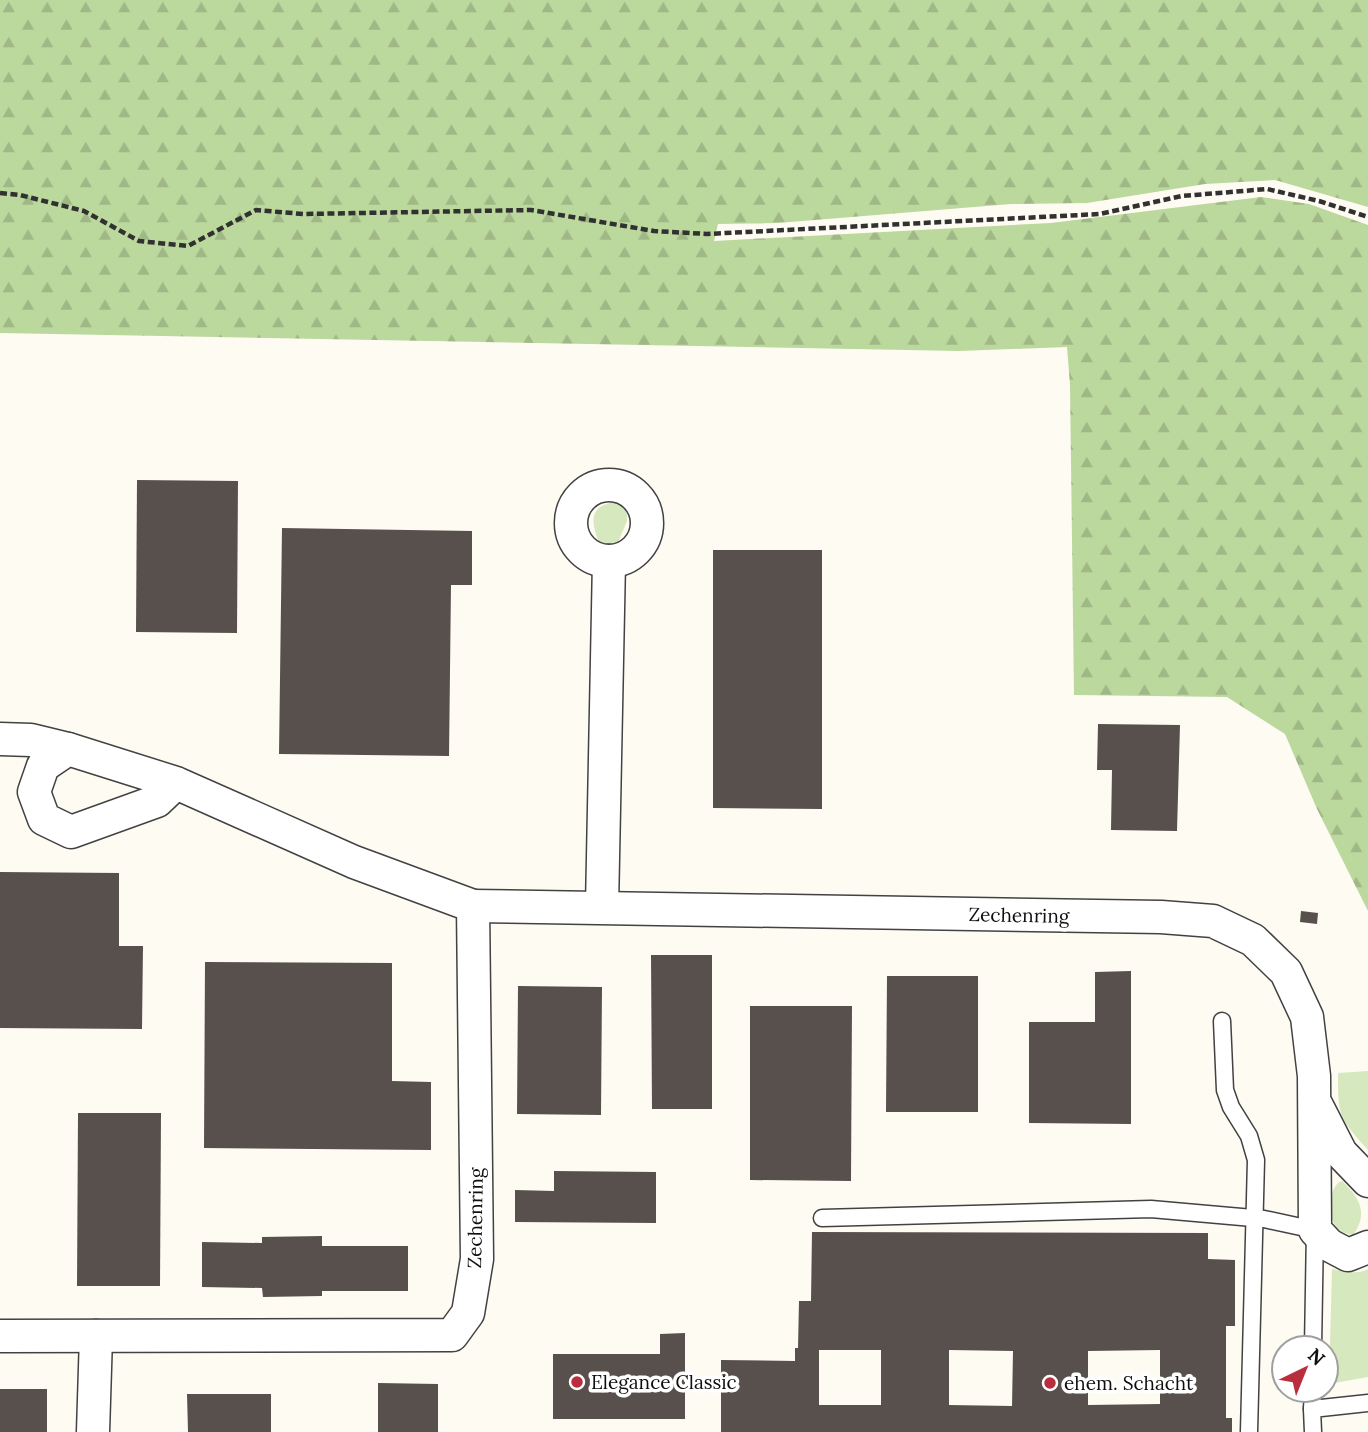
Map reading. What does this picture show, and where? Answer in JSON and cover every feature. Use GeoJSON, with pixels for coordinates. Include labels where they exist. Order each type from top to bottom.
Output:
{"type":"FeatureCollection","features":[{"type":"Feature","properties":{"kind":"street"},"geometry":{"type":"LineString","coordinates":[[601,907],[609,561]]}},
{"type":"Feature","properties":{"kind":"street","name":"Zechenring"},"geometry":{"type":"LineString","coordinates":[[0,739],[31,740],[68,749],[176,783],[354,862],[473,906],[1161,917],[1213,921],[1254,940],[1286,972],[1307,1017],[1314,1076],[1315,1230]]}},
{"type":"Feature","properties":{"kind":"street"},"geometry":{"type":"LineString","coordinates":[[68,749],[43,766],[34,792],[44,819],[71,832],[157,801],[176,783]]}},
{"type":"Feature","properties":{"kind":"street","name":"Zechenring"},"geometry":{"type":"LineString","coordinates":[[0,1336],[452,1335],[468,1313],[477,1259],[473,906]]}},
{"type":"Feature","properties":{"kind":"street","name":"Zechenring"},"geometry":{"type":"LineString","coordinates":[[1314,1099],[1341,1153],[1368,1181]]}},
{"type":"Feature","properties":{"kind":"street"},"geometry":{"type":"LineString","coordinates":[[1315,1230],[1329,1245],[1348,1255],[1368,1247]]}},
{"type":"Feature","properties":{"kind":"street"},"geometry":{"type":"LineString","coordinates":[[93,1432],[96,1336]]}},
{"type":"Feature","properties":{"kind":"lane"},"geometry":{"type":"LineString","coordinates":[[1222,1021],[1225,1090],[1231,1107],[1249,1136],[1256,1160],[1250,1432]]}},
{"type":"Feature","properties":{"kind":"lane"},"geometry":{"type":"LineString","coordinates":[[822,1218],[1152,1209],[1255,1219],[1315,1230],[1313,1334]]}},
{"type":"Feature","properties":{"kind":"lane"},"geometry":{"type":"LineString","coordinates":[[1312,1409],[1368,1403]]}},
{"type":"Feature","properties":{"kind":"lane"},"geometry":{"type":"LineString","coordinates":[[1312,1404],[1313,1432]]}},
{"type":"Feature","properties":{"kind":"path"},"geometry":{"type":"LineString","coordinates":[[0,193],[20,195],[84,211],[139,241],[188,246],[256,209],[303,214],[531,209],[654,231],[708,234],[1100,214],[1182,196],[1267,190],[1319,201],[1368,217]]}},
{"type":"Feature","properties":{"kind":"green space"},"geometry":{"type":"Polygon","coordinates":[[[0,0],[1368,0],[1368,207],[1275,180],[1205,184],[1087,203],[1011,204],[778,223],[718,224],[714,241],[1051,223],[1261,197],[1309,204],[1368,225],[1368,911],[1317,809],[1285,734],[1227,697],[1074,695],[1070,385],[1067,347],[959,351],[0,333],[0,0]]]}},
{"type":"Feature","properties":{"kind":"green space"},"geometry":{"type":"Polygon","coordinates":[[[615,502],[627,511],[627,521],[613,554],[602,552],[594,521],[598,509],[615,502]]]}},
{"type":"Feature","properties":{"kind":"green space"},"geometry":{"type":"Polygon","coordinates":[[[1368,1071],[1368,1150],[1342,1116],[1338,1073],[1368,1071]]]}},
{"type":"Feature","properties":{"kind":"green space"},"geometry":{"type":"Polygon","coordinates":[[[1342,1181],[1354,1194],[1360,1207],[1360,1220],[1353,1235],[1339,1229],[1330,1210],[1334,1189],[1342,1181]]]}},
{"type":"Feature","properties":{"kind":"green space"},"geometry":{"type":"Polygon","coordinates":[[[1332,1269],[1355,1272],[1368,1269],[1368,1377],[1340,1382],[1340,1334],[1330,1334],[1332,1269]]]}},
{"type":"Feature","properties":{"kind":"building"},"geometry":{"type":"Polygon","coordinates":[[[137,480],[238,481],[237,633],[136,632],[137,480]]]}},
{"type":"Feature","properties":{"kind":"building"},"geometry":{"type":"Polygon","coordinates":[[[282,528],[472,531],[472,585],[451,585],[449,756],[279,754],[282,528]]]}},
{"type":"Feature","properties":{"kind":"building"},"geometry":{"type":"Polygon","coordinates":[[[713,550],[822,550],[822,809],[713,808],[713,550]]]}},
{"type":"Feature","properties":{"kind":"building"},"geometry":{"type":"Polygon","coordinates":[[[1098,724],[1180,725],[1177,831],[1111,830],[1112,770],[1097,770],[1098,724]]]}},
{"type":"Feature","properties":{"kind":"building"},"geometry":{"type":"Polygon","coordinates":[[[0,872],[119,873],[119,946],[143,946],[142,1029],[0,1028],[0,872]]]}},
{"type":"Feature","properties":{"kind":"building"},"geometry":{"type":"Polygon","coordinates":[[[1301,911],[1318,913],[1317,924],[1300,922],[1301,911]]]}},
{"type":"Feature","properties":{"kind":"building"},"geometry":{"type":"Polygon","coordinates":[[[651,955],[712,955],[712,1109],[652,1109],[651,955]]]}},
{"type":"Feature","properties":{"kind":"building"},"geometry":{"type":"Polygon","coordinates":[[[205,962],[392,963],[392,1081],[431,1082],[431,1150],[204,1148],[205,962]]]}},
{"type":"Feature","properties":{"kind":"building"},"geometry":{"type":"Polygon","coordinates":[[[1131,971],[1131,1124],[1029,1123],[1029,1022],[1095,1022],[1095,972],[1131,971]]]}},
{"type":"Feature","properties":{"kind":"building"},"geometry":{"type":"Polygon","coordinates":[[[887,976],[978,976],[978,1112],[886,1112],[887,976]]]}},
{"type":"Feature","properties":{"kind":"building"},"geometry":{"type":"Polygon","coordinates":[[[518,986],[602,987],[601,1115],[517,1114],[518,986]]]}},
{"type":"Feature","properties":{"kind":"building"},"geometry":{"type":"Polygon","coordinates":[[[750,1006],[852,1006],[851,1181],[750,1180],[750,1006]]]}},
{"type":"Feature","properties":{"kind":"building"},"geometry":{"type":"Polygon","coordinates":[[[78,1113],[161,1113],[160,1286],[77,1286],[78,1113]]]}},
{"type":"Feature","properties":{"kind":"building"},"geometry":{"type":"Polygon","coordinates":[[[554,1171],[656,1172],[656,1223],[515,1222],[515,1190],[554,1191],[554,1171]]]}},
{"type":"Feature","properties":{"kind":"building"},"geometry":{"type":"Polygon","coordinates":[[[812,1232],[1208,1233],[1208,1259],[1235,1260],[1235,1326],[1226,1326],[1226,1418],[1232,1418],[1232,1432],[721,1432],[721,1360],[795,1361],[795,1348],[798,1348],[799,1301],[811,1301],[812,1232]],[[819,1350],[819,1405],[881,1405],[881,1350],[819,1350]],[[949,1350],[949,1405],[1012,1406],[1013,1351],[949,1350]],[[1160,1350],[1088,1351],[1088,1405],[1160,1404],[1160,1350]]]}},
{"type":"Feature","properties":{"kind":"building"},"geometry":{"type":"Polygon","coordinates":[[[322,1236],[322,1246],[408,1246],[408,1291],[322,1291],[322,1296],[263,1297],[262,1288],[202,1287],[202,1242],[262,1243],[262,1237],[322,1236]]]}},
{"type":"Feature","properties":{"kind":"building"},"geometry":{"type":"Polygon","coordinates":[[[685,1333],[685,1419],[553,1419],[553,1354],[660,1354],[660,1334],[685,1333]]]}},
{"type":"Feature","properties":{"kind":"building"},"geometry":{"type":"Polygon","coordinates":[[[378,1383],[438,1384],[438,1432],[378,1432],[378,1383]]]}},
{"type":"Feature","properties":{"kind":"building"},"geometry":{"type":"Polygon","coordinates":[[[0,1389],[47,1389],[47,1432],[0,1432],[0,1389]]]}},
{"type":"Feature","properties":{"kind":"building"},"geometry":{"type":"Polygon","coordinates":[[[187,1394],[271,1394],[271,1432],[188,1432],[187,1394]]]}},
{"type":"Feature","properties":{"kind":"place","name":"Elegance Classic"},"geometry":{"type":"Point","coordinates":[577,1382]}},
{"type":"Feature","properties":{"kind":"place","name":"ehem. Schacht"},"geometry":{"type":"Point","coordinates":[1050,1383]}}]}
